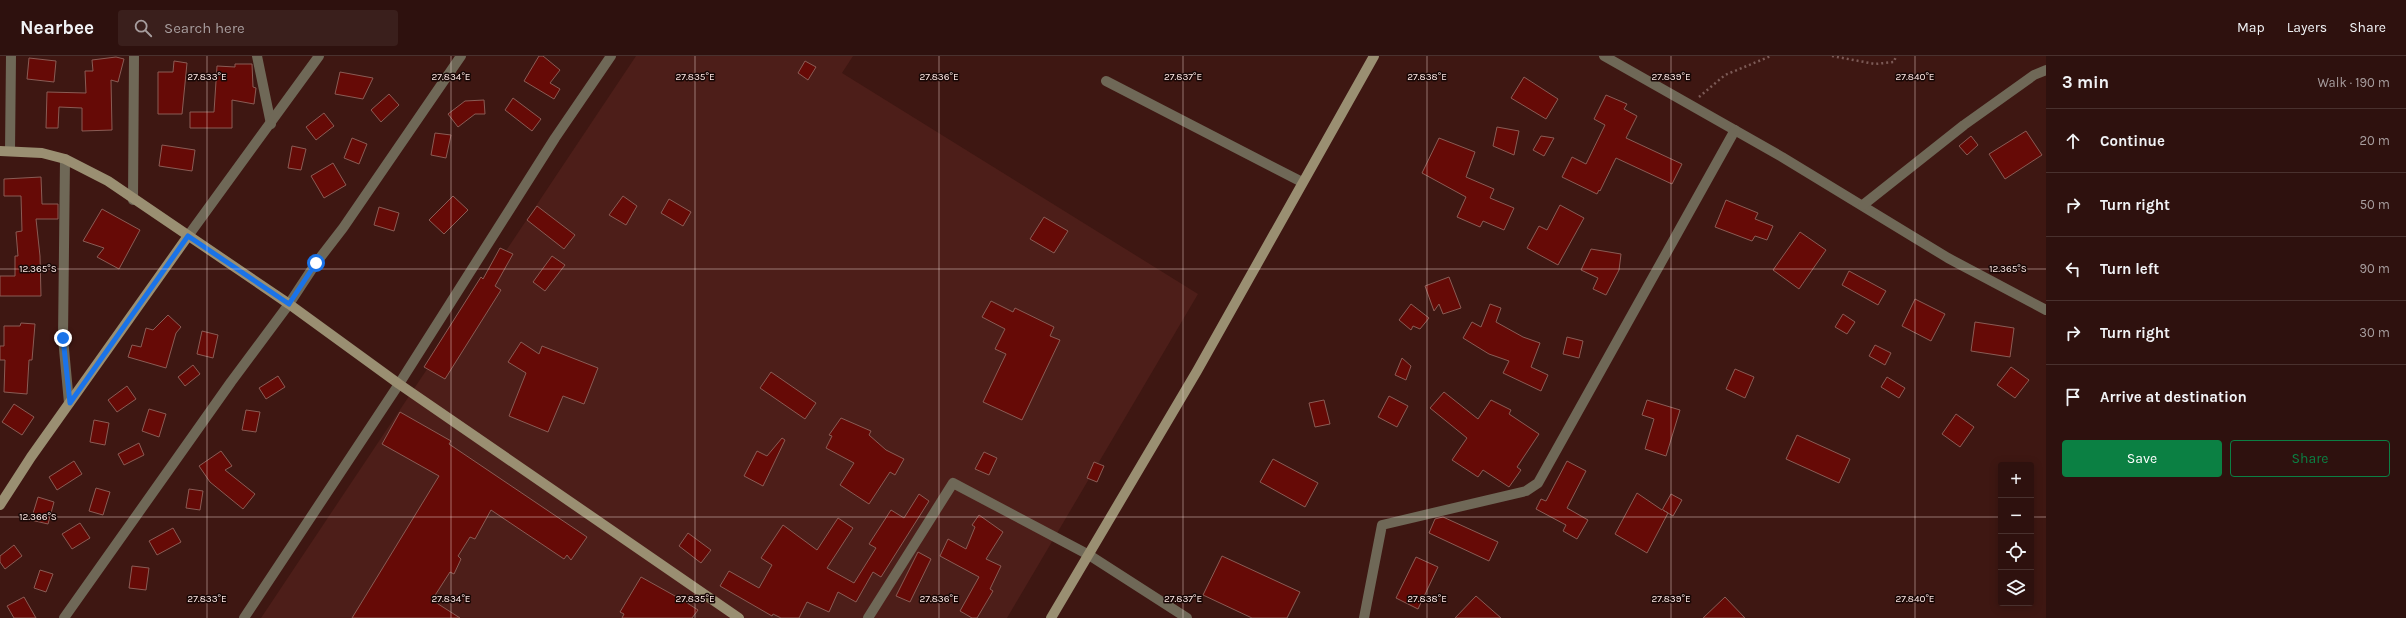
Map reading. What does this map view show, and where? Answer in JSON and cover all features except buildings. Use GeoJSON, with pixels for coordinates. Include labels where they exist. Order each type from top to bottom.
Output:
{"type":"FeatureCollection","features":[{"type":"Feature","properties":{"kind":"street"},"geometry":{"type":"LineString","coordinates":[[12,56],[5,151],[42,153],[65,159],[108,181],[133,200],[289,304],[399,384],[739,618]]}},
{"type":"Feature","properties":{"kind":"street"},"geometry":{"type":"LineString","coordinates":[[133,200],[134,56]]}},
{"type":"Feature","properties":{"kind":"street"},"geometry":{"type":"LineString","coordinates":[[257,56],[271,124]]}},
{"type":"Feature","properties":{"kind":"street"},"geometry":{"type":"LineString","coordinates":[[0,505],[188,236],[271,124],[319,56]]}},
{"type":"Feature","properties":{"kind":"street"},"geometry":{"type":"LineString","coordinates":[[64,618],[230,382],[289,304],[461,56]]}},
{"type":"Feature","properties":{"kind":"street"},"geometry":{"type":"LineString","coordinates":[[244,618],[399,384],[555,138],[611,56]]}},
{"type":"Feature","properties":{"kind":"street"},"geometry":{"type":"LineString","coordinates":[[1051,618],[1197,371],[1374,56]]}},
{"type":"Feature","properties":{"kind":"street"},"geometry":{"type":"LineString","coordinates":[[1604,56],[1864,205],[1948,258],[2046,310]]}},
{"type":"Feature","properties":{"kind":"street"},"geometry":{"type":"LineString","coordinates":[[1864,205],[1964,125],[2034,75],[2046,70]]}},
{"type":"Feature","properties":{"kind":"street"},"geometry":{"type":"LineString","coordinates":[[1106,81],[1302,182]]}},
{"type":"Feature","properties":{"kind":"street"},"geometry":{"type":"LineString","coordinates":[[1364,618],[1382,525],[1526,491],[1538,483],[1735,130]]}},
{"type":"Feature","properties":{"kind":"street"},"geometry":{"type":"LineString","coordinates":[[65,159],[63,338],[70,403]]}},
{"type":"Feature","properties":{"kind":"street"},"geometry":{"type":"LineString","coordinates":[[868,618],[953,483],[1089,555],[1187,618]]}},
{"type":"Feature","properties":{"kind":"path"},"geometry":{"type":"LineString","coordinates":[[1690,105],[1725,75],[1771,56]]}},
{"type":"Feature","properties":{"kind":"path"},"geometry":{"type":"LineString","coordinates":[[1832,56],[1875,64],[1894,62],[1896,56]]}},
{"type":"Feature","properties":{"kind":"shaded area"},"geometry":{"type":"Polygon","coordinates":[[[636,56],[853,56],[842,73],[1198,294],[1007,618],[261,618],[636,56]]]}},
{"type":"Feature","properties":{"kind":"route"},"geometry":{"type":"LineString","coordinates":[[63,338],[70,403],[188,236],[289,304],[316,263]]}}]}
